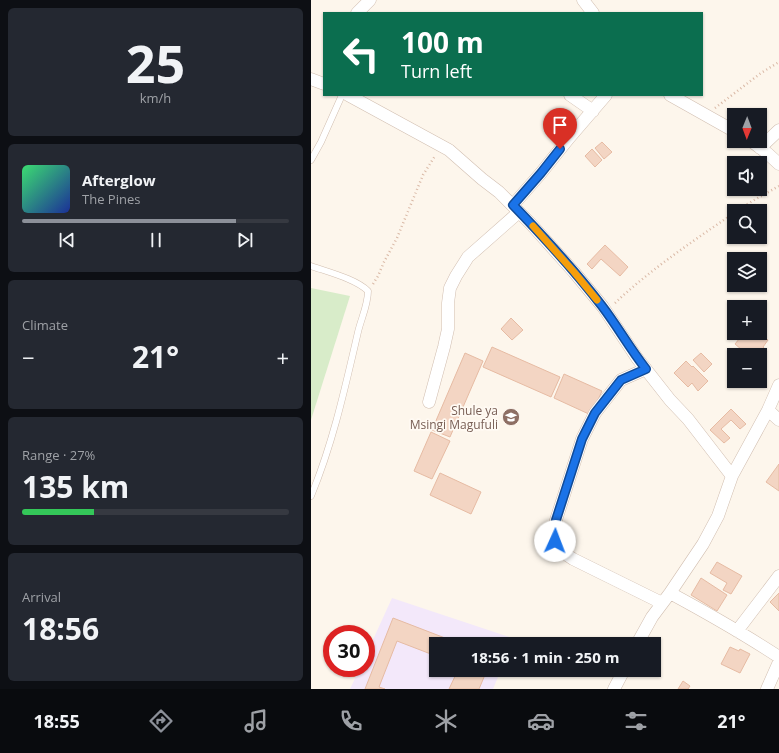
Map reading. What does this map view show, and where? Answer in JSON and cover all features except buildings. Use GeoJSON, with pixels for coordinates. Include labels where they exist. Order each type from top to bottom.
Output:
{"type":"FeatureCollection","features":[{"type":"Feature","properties":{"kind":"street"},"geometry":{"type":"LineString","coordinates":[[358,12],[370,0]]}},
{"type":"Feature","properties":{"kind":"street"},"geometry":{"type":"LineString","coordinates":[[583,0],[592,12]]}},
{"type":"Feature","properties":{"kind":"street"},"geometry":{"type":"LineString","coordinates":[[311,79],[323,84]]}},
{"type":"Feature","properties":{"kind":"street"},"geometry":{"type":"LineString","coordinates":[[350,96],[449,150],[499,192],[531,224],[574,272],[606,312],[637,358],[670,400],[688,419],[731,476]]}},
{"type":"Feature","properties":{"kind":"street"},"geometry":{"type":"LineString","coordinates":[[572,96],[593,110]]}},
{"type":"Feature","properties":{"kind":"street"},"geometry":{"type":"LineString","coordinates":[[429,402],[447,329],[450,288],[456,276],[468,257],[516,209],[605,96]]}},
{"type":"Feature","properties":{"kind":"street"},"geometry":{"type":"LineString","coordinates":[[672,96],[727,127]]}},
{"type":"Feature","properties":{"kind":"street"},"geometry":{"type":"LineString","coordinates":[[767,137],[779,130]]}},
{"type":"Feature","properties":{"kind":"street"},"geometry":{"type":"LineString","coordinates":[[761,148],[779,164]]}},
{"type":"Feature","properties":{"kind":"street"},"geometry":{"type":"LineString","coordinates":[[646,369],[621,380],[595,413],[582,439],[556,520],[555,541],[558,549],[573,559],[662,603]]}},
{"type":"Feature","properties":{"kind":"street"},"geometry":{"type":"LineString","coordinates":[[641,637],[652,617],[703,544],[718,516],[731,476],[779,385]]}},
{"type":"Feature","properties":{"kind":"street"},"geometry":{"type":"LineString","coordinates":[[767,410],[779,420]]}},
{"type":"Feature","properties":{"kind":"street"},"geometry":{"type":"LineString","coordinates":[[737,631],[779,576]]}},
{"type":"Feature","properties":{"kind":"street"},"geometry":{"type":"LineString","coordinates":[[670,593],[779,657]]}},
{"type":"Feature","properties":{"kind":"street"},"geometry":{"type":"LineString","coordinates":[[767,689],[779,662]]}},
{"type":"Feature","properties":{"kind":"street"},"geometry":{"type":"LineString","coordinates":[[614,689],[620,677]]}},
{"type":"Feature","properties":{"kind":"lane"},"geometry":{"type":"LineString","coordinates":[[311,160],[321,142],[342,96]]}},
{"type":"Feature","properties":{"kind":"lane"},"geometry":{"type":"LineString","coordinates":[[311,266],[363,286],[368,291],[368,298],[359,326],[335,427],[311,496]]}},
{"type":"Feature","properties":{"kind":"path"},"geometry":{"type":"LineString","coordinates":[[705,115],[722,104],[761,73],[779,62]]}},
{"type":"Feature","properties":{"kind":"path"},"geometry":{"type":"LineString","coordinates":[[368,291],[378,276],[397,238],[423,175],[441,145]]}},
{"type":"Feature","properties":{"kind":"path"},"geometry":{"type":"LineString","coordinates":[[746,204],[779,186]]}},
{"type":"Feature","properties":{"kind":"path"},"geometry":{"type":"LineString","coordinates":[[606,312],[625,294],[654,271],[693,241],[727,218]]}},
{"type":"Feature","properties":{"kind":"shaded area"},"geometry":{"type":"Polygon","coordinates":[[[392,598],[509,637],[429,637],[429,677],[498,677],[493,689],[350,689],[356,677],[375,677],[375,635],[392,598]]]}},
{"type":"Feature","properties":{"kind":"green space"},"geometry":{"type":"Polygon","coordinates":[[[311,288],[350,296],[311,420],[311,288]]]}},
{"type":"Feature","properties":{"kind":"slow traffic"},"geometry":{"type":"LineString","coordinates":[[533,226],[597,300]]}},
{"type":"Feature","properties":{"kind":"place","name":"Shule ya Msingi Magufuli"},"geometry":{"type":"Point","coordinates":[511,417]}},
{"type":"Feature","properties":{"kind":"route"},"geometry":{"type":"LineString","coordinates":[[555,541],[556,520],[582,439],[595,413],[621,380],[646,369],[603,307],[574,272],[513,205],[560,149]]}}]}
